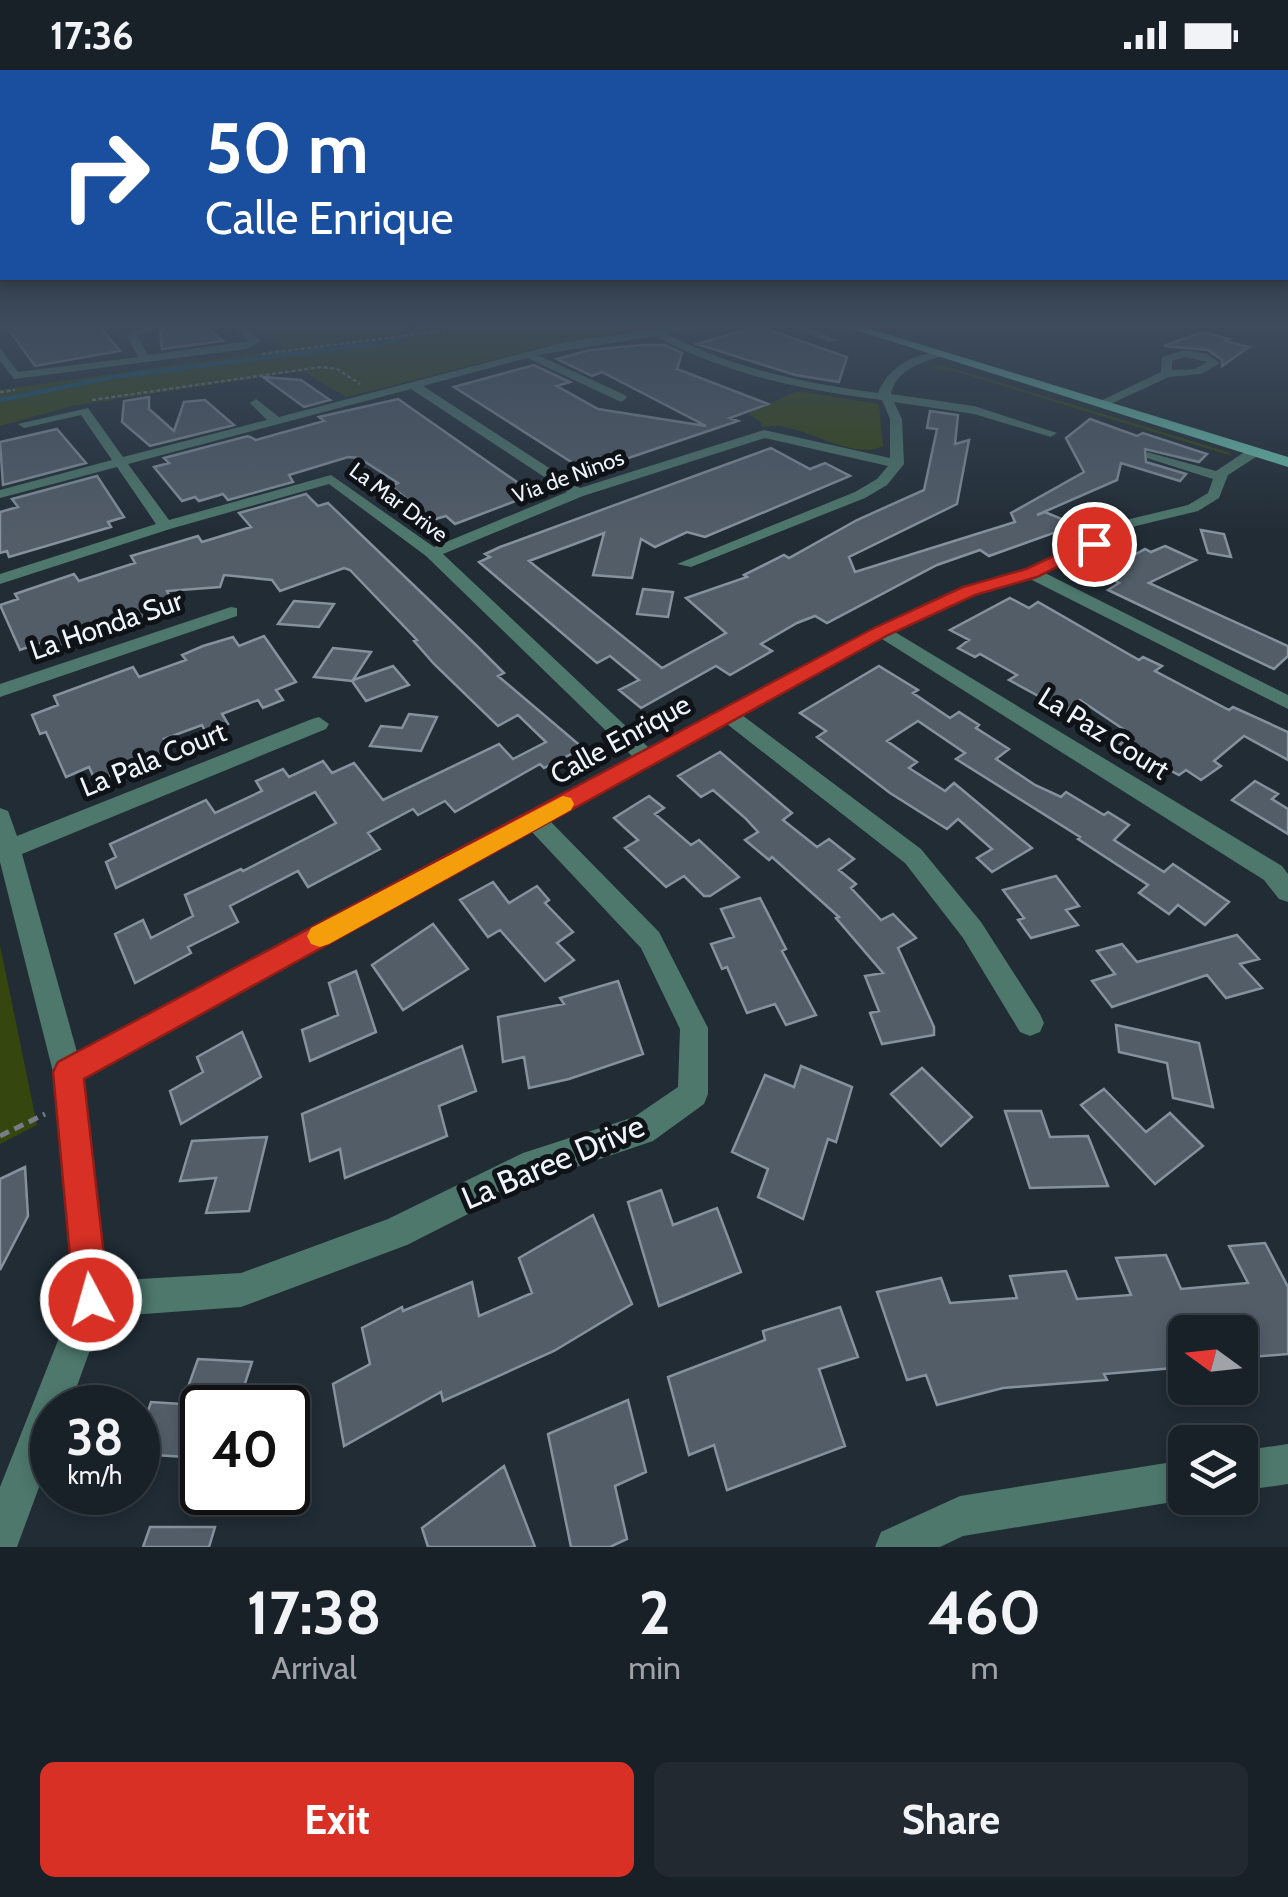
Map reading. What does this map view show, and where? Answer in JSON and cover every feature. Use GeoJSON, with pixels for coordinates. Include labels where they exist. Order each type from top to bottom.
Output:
{"type":"FeatureCollection","features":[{"type":"Feature","properties":{"kind":"main road"},"geometry":{"type":"LineString","coordinates":[[1078,396],[1288,462]]}},
{"type":"Feature","properties":{"kind":"street"},"geometry":{"type":"LineString","coordinates":[[0,494],[371,396]]}},
{"type":"Feature","properties":{"kind":"street"},"geometry":{"type":"LineString","coordinates":[[430,396],[578,494]]}},
{"type":"Feature","properties":{"kind":"street"},"geometry":{"type":"LineString","coordinates":[[617,396],[621,398]]}},
{"type":"Feature","properties":{"kind":"street"},"geometry":{"type":"LineString","coordinates":[[870,396],[977,411],[1051,433]]}},
{"type":"Feature","properties":{"kind":"street"},"geometry":{"type":"LineString","coordinates":[[890,399],[897,396]]}},
{"type":"Feature","properties":{"kind":"street"},"geometry":{"type":"LineString","coordinates":[[1102,403],[1118,396]]}},
{"type":"Feature","properties":{"kind":"street"},"geometry":{"type":"LineString","coordinates":[[685,564],[860,495],[882,482],[896,464],[896,419],[890,399]]}},
{"type":"Feature","properties":{"kind":"street"},"geometry":{"type":"LineString","coordinates":[[256,403],[276,421]]}},
{"type":"Feature","properties":{"kind":"street"},"geometry":{"type":"LineString","coordinates":[[24,424],[84,412],[165,526]]}},
{"type":"Feature","properties":{"kind":"street","name":"Via de Ninos"},"geometry":{"type":"LineString","coordinates":[[432,553],[578,494],[764,434],[896,464]]}},
{"type":"Feature","properties":{"kind":"street","name":"Calle Enrique"},"geometry":{"type":"LineString","coordinates":[[70,1086],[535,820],[882,631],[969,591],[1032,573],[1131,523],[1193,508],[1214,495],[1222,472],[1254,452]]}},
{"type":"Feature","properties":{"kind":"street"},"geometry":{"type":"LineString","coordinates":[[1152,454],[1221,477]]}},
{"type":"Feature","properties":{"kind":"street","name":"La Mar Drive"},"geometry":{"type":"LineString","coordinates":[[0,579],[165,526],[331,479],[432,553],[648,758]]}},
{"type":"Feature","properties":{"kind":"street"},"geometry":{"type":"LineString","coordinates":[[1032,573],[1288,703]]}},
{"type":"Feature","properties":{"kind":"street","name":"La Honda Sur"},"geometry":{"type":"LineString","coordinates":[[0,690],[230,612]]}},
{"type":"Feature","properties":{"kind":"street","name":"La Paz Court"},"geometry":{"type":"LineString","coordinates":[[882,631],[1272,873],[1288,892]]}},
{"type":"Feature","properties":{"kind":"street"},"geometry":{"type":"LineString","coordinates":[[727,714],[914,856],[972,930],[1030,1023]]}},
{"type":"Feature","properties":{"kind":"street","name":"La Pala Court"},"geometry":{"type":"LineString","coordinates":[[9,850],[319,724]]}},
{"type":"Feature","properties":{"kind":"street"},"geometry":{"type":"LineString","coordinates":[[0,818],[70,1086],[91,1300],[0,1540]]}},
{"type":"Feature","properties":{"kind":"street","name":"La Baree Drive"},"geometry":{"type":"LineString","coordinates":[[91,1300],[242,1290],[394,1233],[524,1169],[642,1130],[693,1094],[694,1028],[650,940],[535,820]]}},
{"type":"Feature","properties":{"kind":"street"},"geometry":{"type":"LineString","coordinates":[[1258,1469],[1288,1464]]}},
{"type":"Feature","properties":{"kind":"street"},"geometry":{"type":"LineString","coordinates":[[896,1547],[960,1516],[1168,1483]]}},
{"type":"Feature","properties":{"kind":"path"},"geometry":{"type":"LineString","coordinates":[[82,402],[123,396]]}},
{"type":"Feature","properties":{"kind":"path"},"geometry":{"type":"LineString","coordinates":[[0,1136],[70,1086]]}},
{"type":"Feature","properties":{"kind":"green space"},"geometry":{"type":"Polygon","coordinates":[[[0,396],[138,396],[72,406],[0,426],[0,396]]]}},
{"type":"Feature","properties":{"kind":"green space"},"geometry":{"type":"Polygon","coordinates":[[[787,396],[828,396],[879,404],[883,446],[855,449],[791,429],[762,427],[760,421],[748,414],[787,396]]]}},
{"type":"Feature","properties":{"kind":"green space"},"geometry":{"type":"Polygon","coordinates":[[[1036,396],[1228,452],[1232,456],[1036,396]]]}},
{"type":"Feature","properties":{"kind":"green space"},"geometry":{"type":"Polygon","coordinates":[[[0,945],[37,1125],[0,1144],[0,945]]]}},
{"type":"Feature","properties":{"kind":"building"},"geometry":{"type":"Polygon","coordinates":[[[289,396],[324,396],[330,400],[304,407],[289,396]]]}},
{"type":"Feature","properties":{"kind":"building"},"geometry":{"type":"Polygon","coordinates":[[[468,396],[575,396],[598,409],[706,426],[648,396],[747,396],[768,404],[730,418],[738,421],[587,472],[468,396]]]}},
{"type":"Feature","properties":{"kind":"building"},"geometry":{"type":"Polygon","coordinates":[[[149,397],[149,409],[174,431],[184,402],[205,400],[234,425],[150,446],[122,422],[124,401],[149,397]]]}},
{"type":"Feature","properties":{"kind":"building"},"geometry":{"type":"Polygon","coordinates":[[[398,399],[534,494],[455,524],[446,516],[432,520],[391,486],[398,483],[359,458],[348,457],[289,475],[293,482],[228,500],[223,494],[182,501],[154,467],[169,463],[164,458],[248,436],[256,440],[324,421],[319,417],[398,399]]]}},
{"type":"Feature","properties":{"kind":"building"},"geometry":{"type":"Polygon","coordinates":[[[930,411],[958,415],[955,444],[969,440],[957,504],[849,557],[855,572],[1015,522],[1011,513],[1084,472],[1066,438],[1090,419],[1207,454],[1199,462],[1145,449],[1146,462],[1186,474],[1180,481],[1121,463],[1117,480],[1037,515],[1045,512],[1076,525],[989,556],[980,550],[937,565],[827,623],[815,616],[797,623],[761,644],[772,651],[730,675],[716,666],[641,708],[619,690],[639,680],[610,656],[597,663],[479,562],[490,557],[485,554],[500,547],[771,448],[810,469],[825,463],[850,476],[705,537],[687,532],[655,547],[641,539],[632,578],[593,575],[604,533],[529,561],[662,668],[726,633],[686,598],[747,577],[744,575],[784,555],[789,558],[857,520],[924,490],[937,429],[927,428],[930,411]]]}},
{"type":"Feature","properties":{"kind":"building"},"geometry":{"type":"Polygon","coordinates":[[[57,429],[86,463],[3,485],[0,442],[57,429]]]}},
{"type":"Feature","properties":{"kind":"building"},"geometry":{"type":"Polygon","coordinates":[[[97,476],[124,517],[108,522],[111,527],[9,557],[7,551],[0,553],[0,512],[18,507],[12,499],[97,476]]]}},
{"type":"Feature","properties":{"kind":"building"},"geometry":{"type":"Polygon","coordinates":[[[306,494],[318,506],[328,503],[504,673],[498,676],[583,748],[544,768],[540,764],[455,812],[445,801],[418,815],[413,809],[368,833],[380,849],[308,887],[298,871],[230,906],[238,922],[188,947],[191,953],[135,983],[115,934],[143,920],[151,938],[193,916],[185,895],[243,871],[336,823],[315,792],[116,888],[106,862],[116,857],[110,844],[206,800],[215,813],[262,791],[256,781],[283,769],[289,777],[323,761],[332,773],[354,763],[383,800],[499,744],[513,759],[546,742],[518,715],[498,726],[344,568],[280,591],[272,580],[224,575],[220,587],[167,591],[170,597],[154,601],[159,612],[47,650],[43,642],[20,650],[0,605],[18,599],[15,594],[74,574],[79,581],[135,563],[131,556],[198,536],[202,542],[251,527],[239,513],[306,494]]]}},
{"type":"Feature","properties":{"kind":"building"},"geometry":{"type":"Polygon","coordinates":[[[1201,530],[1224,534],[1231,557],[1208,553],[1201,530]]]}},
{"type":"Feature","properties":{"kind":"building"},"geometry":{"type":"Polygon","coordinates":[[[1165,546],[1196,560],[1149,583],[1288,646],[1288,656],[1274,669],[1108,590],[1119,583],[1101,574],[1145,549],[1151,552],[1165,546]]]}},
{"type":"Feature","properties":{"kind":"building"},"geometry":{"type":"Polygon","coordinates":[[[643,589],[673,592],[668,617],[637,614],[643,589]]]}},
{"type":"Feature","properties":{"kind":"building"},"geometry":{"type":"Polygon","coordinates":[[[1010,598],[1029,608],[1038,602],[1139,660],[1143,657],[1162,666],[1155,671],[1229,710],[1233,707],[1288,732],[1288,760],[1244,736],[1214,761],[1221,766],[1201,780],[1186,770],[1179,775],[1120,744],[1132,735],[1080,700],[1066,711],[1009,680],[1017,675],[980,654],[975,657],[958,648],[969,640],[950,630],[1010,598]]]}},
{"type":"Feature","properties":{"kind":"building"},"geometry":{"type":"Polygon","coordinates":[[[294,601],[334,604],[319,627],[278,624],[294,601]]]}},
{"type":"Feature","properties":{"kind":"building"},"geometry":{"type":"Polygon","coordinates":[[[264,636],[296,682],[276,690],[283,700],[263,708],[258,700],[222,714],[228,724],[206,733],[202,725],[164,739],[169,750],[96,782],[89,767],[66,777],[46,732],[40,734],[32,715],[58,705],[54,696],[133,667],[139,677],[186,660],[182,655],[203,646],[233,637],[239,646],[264,636]]]}},
{"type":"Feature","properties":{"kind":"building"},"geometry":{"type":"Polygon","coordinates":[[[333,648],[371,652],[353,680],[393,666],[409,685],[366,701],[352,681],[314,677],[333,648]]]}},
{"type":"Feature","properties":{"kind":"building"},"geometry":{"type":"Polygon","coordinates":[[[879,666],[918,690],[913,693],[950,718],[959,712],[979,725],[976,728],[1009,749],[996,759],[1035,785],[1061,797],[1066,792],[1129,825],[1114,840],[1164,872],[1173,864],[1229,902],[1205,925],[1178,905],[1169,914],[1139,893],[1148,885],[956,759],[965,753],[918,721],[887,741],[917,762],[909,768],[945,791],[954,783],[1032,848],[992,872],[977,858],[992,849],[958,819],[947,829],[890,793],[817,737],[826,731],[800,713],[879,666]]]}},
{"type":"Feature","properties":{"kind":"building"},"geometry":{"type":"Polygon","coordinates":[[[409,714],[437,717],[421,751],[370,746],[381,726],[402,728],[409,714]]]}},
{"type":"Feature","properties":{"kind":"building"},"geometry":{"type":"Polygon","coordinates":[[[720,752],[792,813],[783,820],[817,847],[829,839],[854,859],[839,870],[856,884],[851,888],[881,920],[893,914],[916,938],[898,948],[934,1027],[934,1035],[882,1044],[870,1013],[879,1011],[865,976],[883,973],[836,918],[839,917],[772,857],[769,860],[745,840],[758,832],[745,818],[713,790],[701,797],[678,776],[720,752]]]}},
{"type":"Feature","properties":{"kind":"building"},"geometry":{"type":"Polygon","coordinates":[[[1255,781],[1278,794],[1272,799],[1288,809],[1288,834],[1232,800],[1255,781]]]}},
{"type":"Feature","properties":{"kind":"building"},"geometry":{"type":"Polygon","coordinates":[[[649,796],[664,808],[655,814],[691,845],[699,840],[739,877],[710,896],[704,896],[684,876],[666,887],[625,848],[638,840],[614,818],[649,796]]]}},
{"type":"Feature","properties":{"kind":"building"},"geometry":{"type":"Polygon","coordinates":[[[1056,876],[1079,906],[1066,910],[1078,925],[1031,938],[1018,920],[1024,918],[1003,890],[1056,876]]]}},
{"type":"Feature","properties":{"kind":"building"},"geometry":{"type":"Polygon","coordinates":[[[493,882],[509,903],[537,886],[549,900],[545,903],[573,932],[557,943],[574,960],[545,981],[500,930],[488,937],[460,900],[493,882]]]}},
{"type":"Feature","properties":{"kind":"building"},"geometry":{"type":"Polygon","coordinates":[[[760,898],[786,949],[782,951],[816,1015],[786,1025],[775,1004],[747,1013],[727,967],[722,969],[711,944],[734,937],[721,909],[760,898]]]}},
{"type":"Feature","properties":{"kind":"building"},"geometry":{"type":"Polygon","coordinates":[[[433,924],[468,969],[403,1010],[372,965],[433,924]]]}},
{"type":"Feature","properties":{"kind":"building"},"geometry":{"type":"Polygon","coordinates":[[[1237,935],[1259,959],[1240,964],[1262,988],[1226,998],[1207,975],[1112,1007],[1092,981],[1115,974],[1097,951],[1122,944],[1137,962],[1237,935]]]}},
{"type":"Feature","properties":{"kind":"building"},"geometry":{"type":"Polygon","coordinates":[[[356,971],[376,1032],[310,1061],[302,1030],[338,1015],[329,983],[356,971]]]}},
{"type":"Feature","properties":{"kind":"building"},"geometry":{"type":"Polygon","coordinates":[[[618,981],[643,1054],[529,1088],[524,1057],[503,1062],[498,1017],[564,1004],[560,998],[618,981]]]}},
{"type":"Feature","properties":{"kind":"building"},"geometry":{"type":"Polygon","coordinates":[[[1116,1025],[1199,1043],[1213,1107],[1173,1098],[1167,1063],[1119,1052],[1116,1025]]]}},
{"type":"Feature","properties":{"kind":"building"},"geometry":{"type":"Polygon","coordinates":[[[242,1032],[261,1077],[181,1124],[170,1091],[203,1072],[197,1057],[242,1032]]]}},
{"type":"Feature","properties":{"kind":"building"},"geometry":{"type":"Polygon","coordinates":[[[462,1046],[476,1091],[439,1106],[447,1136],[345,1178],[340,1149],[310,1161],[302,1114],[462,1046]]]}},
{"type":"Feature","properties":{"kind":"building"},"geometry":{"type":"Polygon","coordinates":[[[801,1066],[852,1087],[836,1142],[828,1139],[803,1219],[758,1197],[768,1169],[732,1152],[765,1075],[794,1087],[801,1066]]]}},
{"type":"Feature","properties":{"kind":"building"},"geometry":{"type":"Polygon","coordinates":[[[922,1068],[972,1117],[941,1146],[891,1094],[922,1068]]]}},
{"type":"Feature","properties":{"kind":"building"},"geometry":{"type":"Polygon","coordinates":[[[1104,1089],[1146,1132],[1170,1113],[1203,1146],[1155,1184],[1081,1105],[1104,1089]]]}},
{"type":"Feature","properties":{"kind":"building"},"geometry":{"type":"Polygon","coordinates":[[[1005,1111],[1041,1111],[1050,1137],[1088,1136],[1108,1186],[1030,1188],[1005,1111]]]}},
{"type":"Feature","properties":{"kind":"building"},"geometry":{"type":"Polygon","coordinates":[[[267,1137],[249,1211],[206,1213],[216,1178],[180,1181],[192,1141],[267,1137]]]}},
{"type":"Feature","properties":{"kind":"building"},"geometry":{"type":"Polygon","coordinates":[[[25,1167],[28,1216],[0,1270],[0,1179],[25,1167]]]}},
{"type":"Feature","properties":{"kind":"building"},"geometry":{"type":"Polygon","coordinates":[[[661,1190],[673,1225],[717,1208],[741,1272],[659,1306],[628,1202],[661,1190]]]}},
{"type":"Feature","properties":{"kind":"building"},"geometry":{"type":"Polygon","coordinates":[[[593,1215],[632,1304],[554,1351],[443,1401],[441,1392],[344,1446],[333,1384],[370,1364],[362,1328],[402,1307],[403,1311],[472,1282],[479,1316],[532,1293],[519,1258],[593,1215]]]}},
{"type":"Feature","properties":{"kind":"building"},"geometry":{"type":"Polygon","coordinates":[[[1265,1243],[1288,1287],[1288,1354],[1258,1356],[1258,1315],[1168,1315],[1168,1368],[1104,1374],[1107,1380],[1003,1388],[937,1405],[926,1375],[907,1380],[877,1292],[941,1278],[950,1303],[1017,1298],[1010,1276],[1066,1271],[1077,1299],[1131,1295],[1116,1258],[1166,1255],[1181,1289],[1248,1283],[1229,1246],[1265,1243]]]}},
{"type":"Feature","properties":{"kind":"building"},"geometry":{"type":"Polygon","coordinates":[[[840,1307],[858,1357],[819,1369],[845,1446],[727,1490],[714,1445],[689,1455],[668,1377],[765,1340],[763,1331],[840,1307]]]}},
{"type":"Feature","properties":{"kind":"building"},"geometry":{"type":"Polygon","coordinates":[[[198,1359],[252,1362],[244,1385],[189,1385],[198,1359]]]}},
{"type":"Feature","properties":{"kind":"building"},"geometry":{"type":"Polygon","coordinates":[[[628,1400],[646,1472],[615,1486],[627,1539],[610,1547],[571,1547],[548,1434],[628,1400]]]}},
{"type":"Feature","properties":{"kind":"building"},"geometry":{"type":"Polygon","coordinates":[[[160,1403],[180,1404],[180,1457],[160,1455],[160,1403]]]}},
{"type":"Feature","properties":{"kind":"building"},"geometry":{"type":"Polygon","coordinates":[[[504,1466],[535,1547],[428,1547],[422,1528],[504,1466]]]}},
{"type":"Feature","properties":{"kind":"building"},"geometry":{"type":"Polygon","coordinates":[[[150,1527],[215,1527],[209,1547],[143,1547],[150,1527]]]}},
{"type":"Feature","properties":{"kind":"waterway"},"geometry":{"type":"LineString","coordinates":[[0,400],[20,396]]}},
{"type":"Feature","properties":{"kind":"slow traffic"},"geometry":{"type":"LineString","coordinates":[[320,936],[563,804]]}},
{"type":"Feature","properties":{"kind":"route"},"geometry":{"type":"LineString","coordinates":[[91,1300],[68,1072],[882,631],[969,591],[1032,573],[1094,544]]}}]}
